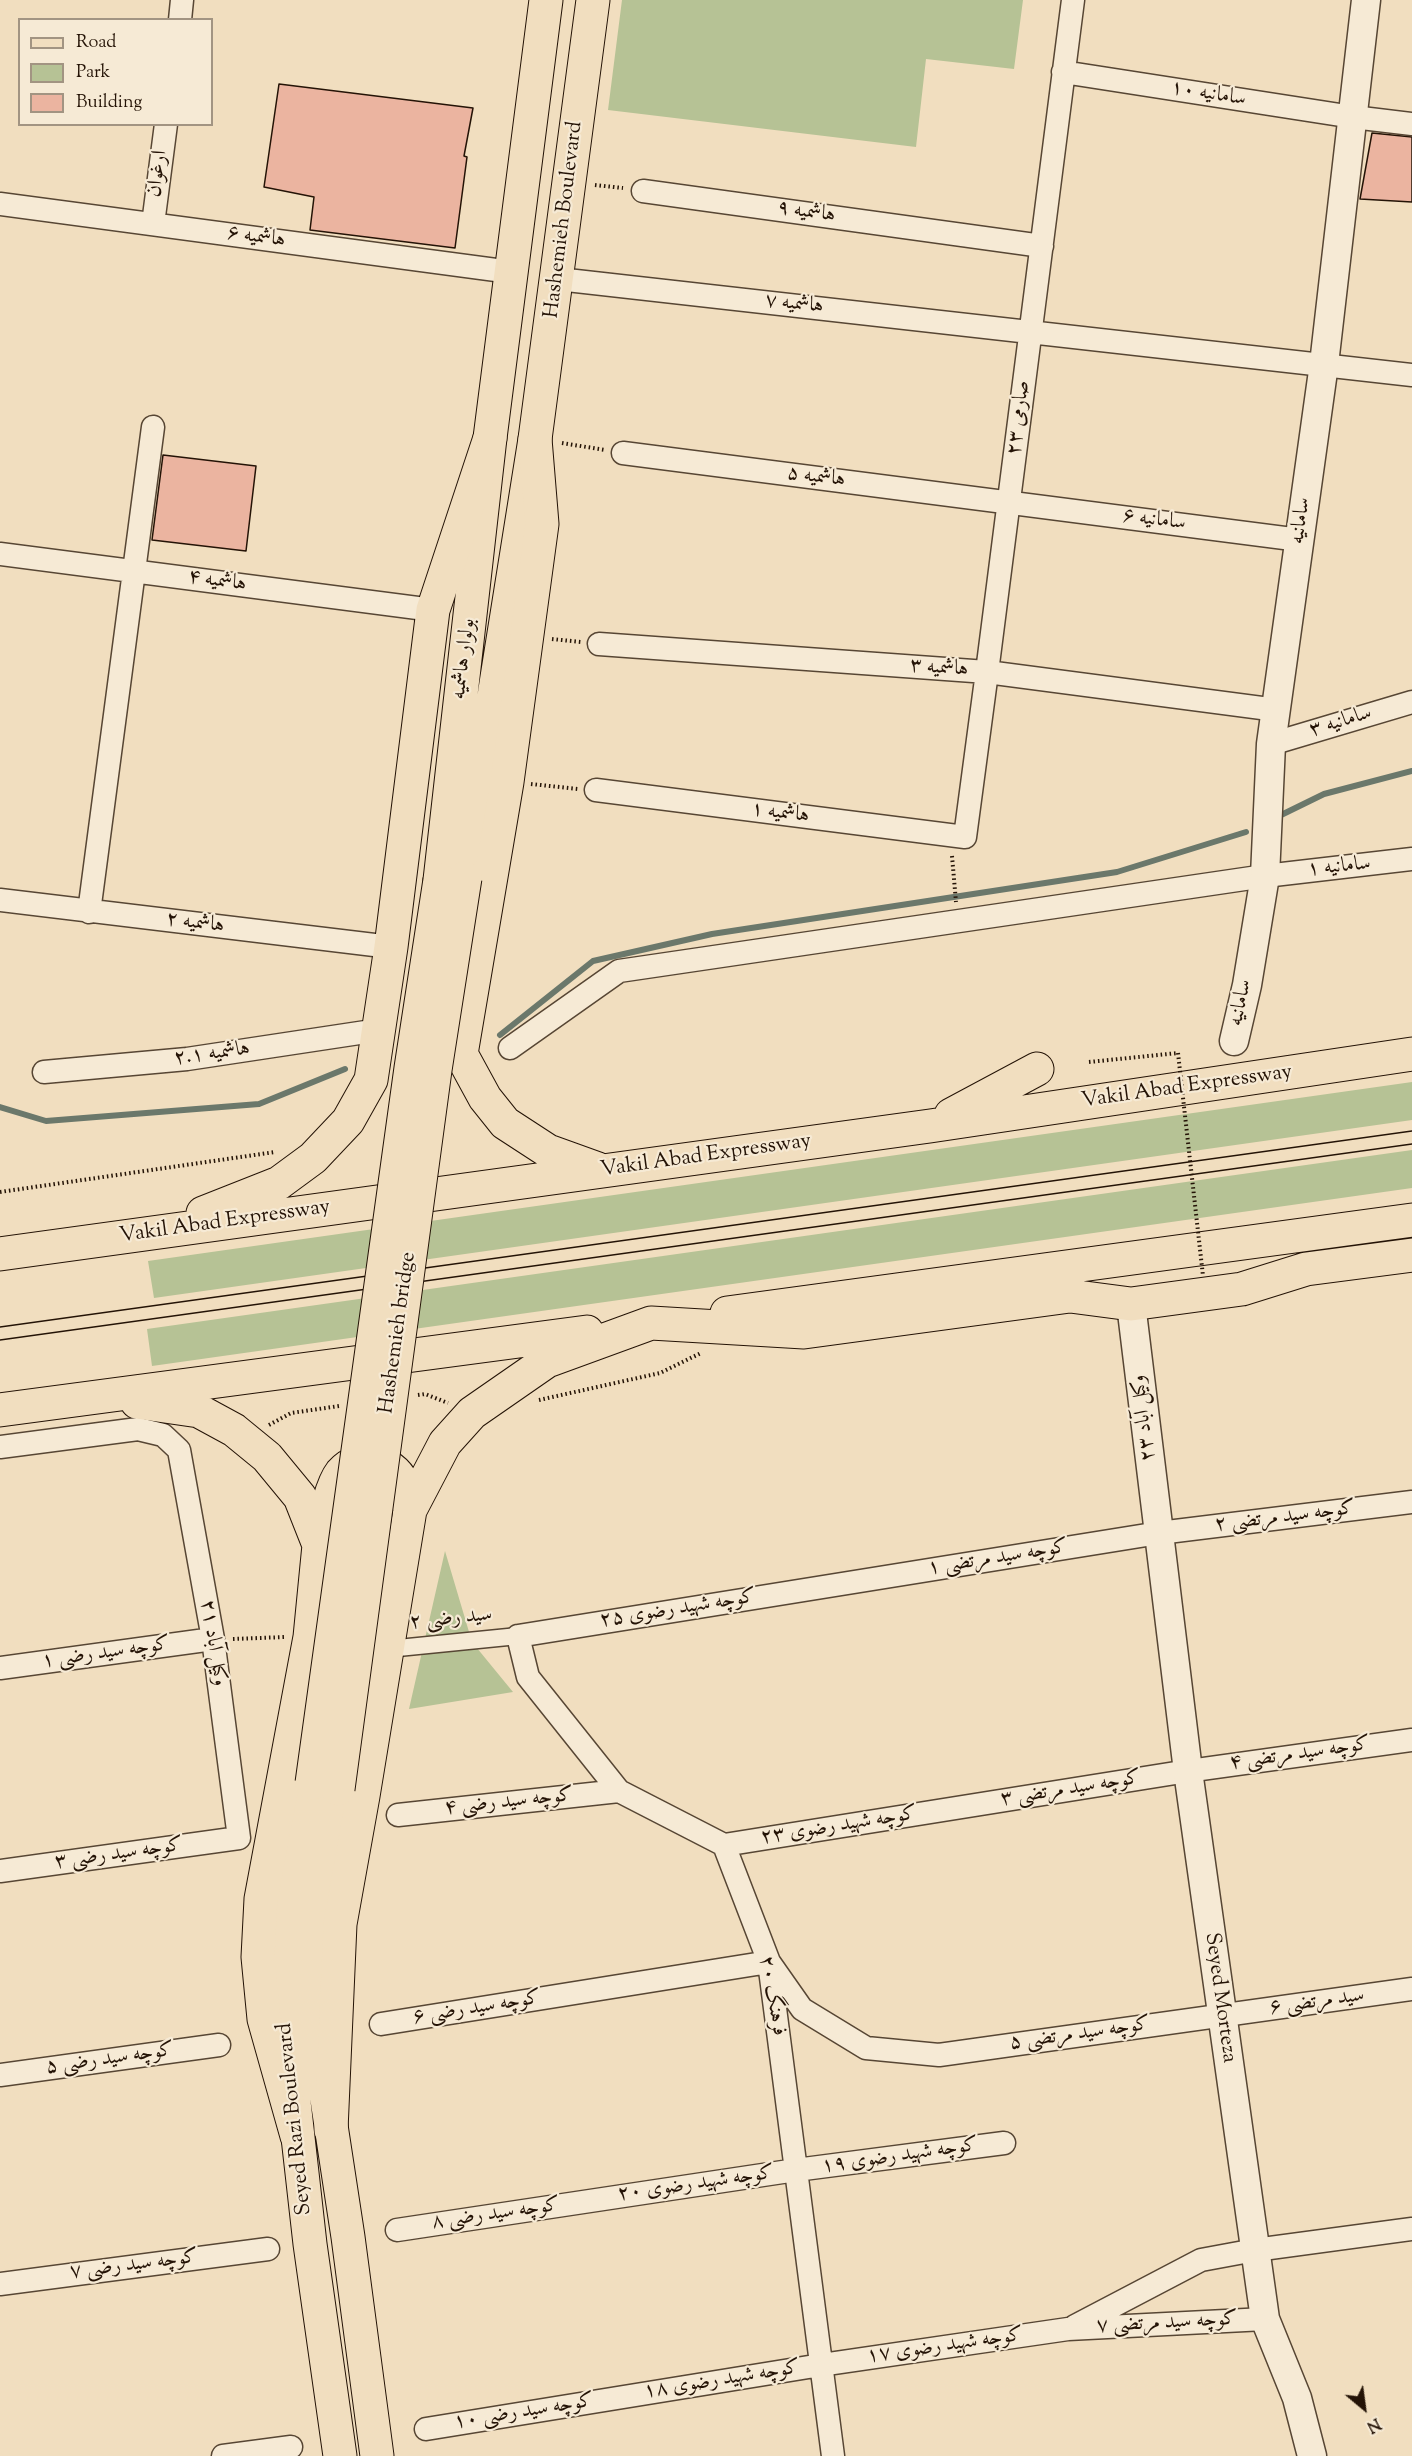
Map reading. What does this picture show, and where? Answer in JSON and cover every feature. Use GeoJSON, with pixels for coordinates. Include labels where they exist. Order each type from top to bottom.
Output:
{"type":"FeatureCollection","features":[{"type":"Feature","properties":{"kind":"main road"},"geometry":{"type":"LineString","coordinates":[[156,1232],[279,1183],[313,1158],[348,1121],[371,1080],[391,947],[433,610],[490,438],[546,0]]}},
{"type":"Feature","properties":{"kind":"main road","name":"Hashemieh Boulevard"},"geometry":{"type":"LineString","coordinates":[[535,439],[558,279],[593,0]]}},
{"type":"Feature","properties":{"kind":"main road","name":"بولوار هاشمیه"},"geometry":{"type":"LineString","coordinates":[[452,879],[490,438]]}},
{"type":"Feature","properties":{"kind":"main road"},"geometry":{"type":"LineString","coordinates":[[371,1080],[383,1093],[399,1100],[416,1102],[433,1096],[447,1086],[460,1054],[507,782],[542,524],[535,439]]}},
{"type":"Feature","properties":{"kind":"main road","name":"بولوار هاشمیه"},"geometry":{"type":"LineString","coordinates":[[452,879],[535,439]]}},
{"type":"Feature","properties":{"kind":"main road","name":"Hashemieh bridge"},"geometry":{"type":"LineString","coordinates":[[325,1786],[408,1091],[452,879]]}},
{"type":"Feature","properties":{"kind":"main road"},"geometry":{"type":"LineString","coordinates":[[460,1054],[485,1098],[506,1123],[548,1151],[603,1171]]}},
{"type":"Feature","properties":{"kind":"main road","name":"Vakil Abad Expressway"},"geometry":{"type":"LineString","coordinates":[[0,1254],[930,1126],[1412,1054]]}},
{"type":"Feature","properties":{"kind":"main road"},"geometry":{"type":"LineString","coordinates":[[930,1126],[1037,1069]]}},
{"type":"Feature","properties":{"kind":"main road"},"geometry":{"type":"LineString","coordinates":[[0,1410],[1412,1220]]}},
{"type":"Feature","properties":{"kind":"main road"},"geometry":{"type":"LineString","coordinates":[[331,2130],[340,1924],[410,1510],[445,1443],[472,1413],[547,1361],[651,1323],[804,1332],[1070,1296],[1131,1304],[1242,1288],[1306,1269],[1412,1255]]}},
{"type":"Feature","properties":{"kind":"main road"},"geometry":{"type":"LineString","coordinates":[[97,1396],[199,1411],[234,1430],[267,1457],[300,1497],[319,1545]]}},
{"type":"Feature","properties":{"kind":"main road"},"geometry":{"type":"LineString","coordinates":[[297,2136],[264,2019],[258,1957],[261,1899],[310,1636],[319,1545],[328,1504],[340,1474],[358,1460],[374,1460],[393,1468],[404,1484],[410,1510]]}},
{"type":"Feature","properties":{"kind":"main road","name":"Seyed Razi Boulevard"},"geometry":{"type":"LineString","coordinates":[[325,1786],[315,1910],[314,2014],[348,2237],[377,2456]]}},
{"type":"Feature","properties":{"kind":"main road","name":"Seyed Razi Boulevard"},"geometry":{"type":"LineString","coordinates":[[325,1786],[289,1908],[284,2013],[297,2136],[340,2456]]}},
{"type":"Feature","properties":{"kind":"street"},"geometry":{"type":"LineString","coordinates":[[180,18],[182,0]]}},
{"type":"Feature","properties":{"kind":"street","name":"صارمی ۲۳"},"geometry":{"type":"LineString","coordinates":[[958,836],[987,672],[1072,0]]}},
{"type":"Feature","properties":{"kind":"street","name":"سامانیه"},"geometry":{"type":"LineString","coordinates":[[1234,1041],[1247,985],[1265,876],[1271,744],[1324,364],[1366,0]]}},
{"type":"Feature","properties":{"kind":"street","name":"سامانیه ۱۰"},"geometry":{"type":"LineString","coordinates":[[1063,72],[1412,124]]}},
{"type":"Feature","properties":{"kind":"street","name":"ارغوان"},"geometry":{"type":"LineString","coordinates":[[153,224],[166,126]]}},
{"type":"Feature","properties":{"kind":"street","name":"هاشمیه ۹"},"geometry":{"type":"LineString","coordinates":[[643,191],[1042,246]]}},
{"type":"Feature","properties":{"kind":"street","name":"هاشمیه ۶"},"geometry":{"type":"LineString","coordinates":[[0,204],[511,272]]}},
{"type":"Feature","properties":{"kind":"street","name":"هاشمیه ۷"},"geometry":{"type":"LineString","coordinates":[[558,279],[1412,375]]}},
{"type":"Feature","properties":{"kind":"street"},"geometry":{"type":"LineString","coordinates":[[88,912],[153,427]]}},
{"type":"Feature","properties":{"kind":"street","name":"هاشمیه ۵"},"geometry":{"type":"LineString","coordinates":[[623,453],[1009,502]]}},
{"type":"Feature","properties":{"kind":"street","name":"سامانیه ۶"},"geometry":{"type":"LineString","coordinates":[[1009,502],[1299,540]]}},
{"type":"Feature","properties":{"kind":"street","name":"هاشمیه ۴"},"geometry":{"type":"LineString","coordinates":[[0,554],[433,610]]}},
{"type":"Feature","properties":{"kind":"street","name":"هاشمیه ۳"},"geometry":{"type":"LineString","coordinates":[[599,644],[987,672],[1276,710]]}},
{"type":"Feature","properties":{"kind":"street","name":"سامانیه ۳"},"geometry":{"type":"LineString","coordinates":[[1271,744],[1412,702]]}},
{"type":"Feature","properties":{"kind":"street","name":"هاشمیه ۱"},"geometry":{"type":"LineString","coordinates":[[596,790],[958,836]]}},
{"type":"Feature","properties":{"kind":"street","name":"سامانیه ۱"},"geometry":{"type":"LineString","coordinates":[[510,1048],[619,971],[1265,876],[1412,860]]}},
{"type":"Feature","properties":{"kind":"street","name":"هاشمیه ۲"},"geometry":{"type":"LineString","coordinates":[[0,900],[391,947]]}},
{"type":"Feature","properties":{"kind":"street","name":"هاشمیه ۲.۱"},"geometry":{"type":"LineString","coordinates":[[44,1072],[187,1059],[379,1030]]}},
{"type":"Feature","properties":{"kind":"street","name":"۲۳ وکیل آباد"},"geometry":{"type":"LineString","coordinates":[[1131,1304],[1159,1533]]}},
{"type":"Feature","properties":{"kind":"street","name":"۲۱ وکیل آباد"},"geometry":{"type":"LineString","coordinates":[[0,1447],[138,1429],[163,1435],[178,1450],[213,1639],[239,1838]]}},
{"type":"Feature","properties":{"kind":"street","name":"کوچه سید مرتضی ۲"},"geometry":{"type":"LineString","coordinates":[[1159,1533],[1412,1502]]}},
{"type":"Feature","properties":{"kind":"street","name":"کوچه سید مرتضی ۱"},"geometry":{"type":"LineString","coordinates":[[838,1584],[1159,1533]]}},
{"type":"Feature","properties":{"kind":"street","name":"Seyed Morteza"},"geometry":{"type":"LineString","coordinates":[[1159,1533],[1188,1771],[1265,2319],[1297,2398],[1312,2456]]}},
{"type":"Feature","properties":{"kind":"street","name":"کوچه شهید رضوی ۲۵"},"geometry":{"type":"LineString","coordinates":[[518,1636],[838,1584]]}},
{"type":"Feature","properties":{"kind":"street"},"geometry":{"type":"LineString","coordinates":[[518,1636],[528,1677],[619,1791],[724,1845]]}},
{"type":"Feature","properties":{"kind":"street","name":"سید رضی ۲"},"geometry":{"type":"LineString","coordinates":[[388,1649],[518,1636]]}},
{"type":"Feature","properties":{"kind":"street","name":"کوچه سید رضی ۱"},"geometry":{"type":"LineString","coordinates":[[0,1668],[213,1639]]}},
{"type":"Feature","properties":{"kind":"street","name":"کوچه سید مرتضی ۴"},"geometry":{"type":"LineString","coordinates":[[1188,1771],[1412,1740]]}},
{"type":"Feature","properties":{"kind":"street","name":"کوچه سید مرتضی ۳"},"geometry":{"type":"LineString","coordinates":[[954,1808],[1188,1771]]}},
{"type":"Feature","properties":{"kind":"street","name":"کوچه سید رضی ۴"},"geometry":{"type":"LineString","coordinates":[[398,1815],[619,1791]]}},
{"type":"Feature","properties":{"kind":"street","name":"کوچه شهید رضوی ۲۳"},"geometry":{"type":"LineString","coordinates":[[724,1845],[954,1808]]}},
{"type":"Feature","properties":{"kind":"street","name":"کوچه سید رضی ۳"},"geometry":{"type":"LineString","coordinates":[[0,1871],[239,1838]]}},
{"type":"Feature","properties":{"kind":"street","name":"فرهنگ ۲۰"},"geometry":{"type":"LineString","coordinates":[[724,1845],[769,1962],[833,2456]]}},
{"type":"Feature","properties":{"kind":"street","name":"کوچه سید مرتضی ۵"},"geometry":{"type":"LineString","coordinates":[[769,1962],[802,2009],[866,2048],[939,2055],[1222,2016]]}},
{"type":"Feature","properties":{"kind":"street","name":"کوچه سید رضی ۶"},"geometry":{"type":"LineString","coordinates":[[381,2024],[769,1962]]}},
{"type":"Feature","properties":{"kind":"street","name":"سید مرتضی ۶"},"geometry":{"type":"LineString","coordinates":[[1222,2016],[1412,1989]]}},
{"type":"Feature","properties":{"kind":"street","name":"کوچه سید رضی ۵"},"geometry":{"type":"LineString","coordinates":[[0,2075],[219,2045]]}},
{"type":"Feature","properties":{"kind":"street","name":"کوچه شهید رضوی ۱۹"},"geometry":{"type":"LineString","coordinates":[[796,2170],[1004,2143]]}},
{"type":"Feature","properties":{"kind":"street","name":"کوچه شهید رضوی ۲۰"},"geometry":{"type":"LineString","coordinates":[[595,2200],[796,2170]]}},
{"type":"Feature","properties":{"kind":"street","name":"کوچه سید رضی ۸"},"geometry":{"type":"LineString","coordinates":[[397,2230],[595,2200]]}},
{"type":"Feature","properties":{"kind":"street"},"geometry":{"type":"LineString","coordinates":[[1068,2329],[1201,2260],[1255,2250],[1412,2229]]}},
{"type":"Feature","properties":{"kind":"street","name":"کوچه سید رضی ۷"},"geometry":{"type":"LineString","coordinates":[[0,2283],[268,2249]]}},
{"type":"Feature","properties":{"kind":"street","name":"کوچه سید مرتضی ۷"},"geometry":{"type":"LineString","coordinates":[[1068,2329],[1265,2319]]}},
{"type":"Feature","properties":{"kind":"street","name":"کوچه شهید رضوی ۱۷"},"geometry":{"type":"LineString","coordinates":[[821,2366],[1068,2329]]}},
{"type":"Feature","properties":{"kind":"street","name":"کوچه شهید رضوی ۱۸"},"geometry":{"type":"LineString","coordinates":[[623,2397],[821,2366]]}},
{"type":"Feature","properties":{"kind":"street","name":"کوچه سید رضی ۱۰"},"geometry":{"type":"LineString","coordinates":[[426,2429],[623,2397]]}},
{"type":"Feature","properties":{"kind":"street"},"geometry":{"type":"LineString","coordinates":[[223,2456],[291,2447]]}},
{"type":"Feature","properties":{"kind":"path"},"geometry":{"type":"LineString","coordinates":[[570,182],[643,191]]}},
{"type":"Feature","properties":{"kind":"path"},"geometry":{"type":"LineString","coordinates":[[535,439],[623,453]]}},
{"type":"Feature","properties":{"kind":"path"},"geometry":{"type":"LineString","coordinates":[[528,637],[599,644]]}},
{"type":"Feature","properties":{"kind":"path"},"geometry":{"type":"LineString","coordinates":[[507,782],[596,790]]}},
{"type":"Feature","properties":{"kind":"path"},"geometry":{"type":"LineString","coordinates":[[958,836],[958,921]]}},
{"type":"Feature","properties":{"kind":"path"},"geometry":{"type":"LineString","coordinates":[[1089,1062],[1178,1053],[1203,1276]]}},
{"type":"Feature","properties":{"kind":"path"},"geometry":{"type":"LineString","coordinates":[[0,1192],[278,1151]]}},
{"type":"Feature","properties":{"kind":"path"},"geometry":{"type":"LineString","coordinates":[[537,1401],[660,1373],[711,1348]]}},
{"type":"Feature","properties":{"kind":"path"},"geometry":{"type":"LineString","coordinates":[[413,1395],[425,1394],[472,1413]]}},
{"type":"Feature","properties":{"kind":"path"},"geometry":{"type":"LineString","coordinates":[[251,1444],[263,1428],[291,1413],[346,1405]]}},
{"type":"Feature","properties":{"kind":"path"},"geometry":{"type":"LineString","coordinates":[[213,1639],[310,1636]]}},
{"type":"Feature","properties":{"kind":"green space"},"geometry":{"type":"Polygon","coordinates":[[[622,0],[1023,0],[1014,69],[926,59],[916,147],[608,110],[622,0]]]}},
{"type":"Feature","properties":{"kind":"green space"},"geometry":{"type":"Polygon","coordinates":[[[1412,1082],[1412,1120],[154,1298],[148,1261],[1412,1082]]]}},
{"type":"Feature","properties":{"kind":"green space"},"geometry":{"type":"Polygon","coordinates":[[[1412,1150],[1412,1188],[152,1366],[147,1329],[1412,1150]]]}},
{"type":"Feature","properties":{"kind":"green space"},"geometry":{"type":"Polygon","coordinates":[[[445,1551],[472,1642],[513,1692],[409,1709],[445,1551]]]}},
{"type":"Feature","properties":{"kind":"building"},"geometry":{"type":"Polygon","coordinates":[[[279,84],[473,108],[464,156],[467,157],[455,248],[310,230],[314,197],[264,187],[279,84]]]}},
{"type":"Feature","properties":{"kind":"building"},"geometry":{"type":"Polygon","coordinates":[[[1372,133],[1412,137],[1412,202],[1360,199],[1372,133]]]}},
{"type":"Feature","properties":{"kind":"building"},"geometry":{"type":"Polygon","coordinates":[[[163,455],[256,466],[246,551],[152,540],[163,455]]]}},
{"type":"Feature","properties":{"kind":"waterway"},"geometry":{"type":"LineString","coordinates":[[1277,817],[1324,794],[1412,771]]}},
{"type":"Feature","properties":{"kind":"waterway"},"geometry":{"type":"LineString","coordinates":[[500,1035],[593,961],[712,934],[1117,872],[1246,832]]}},
{"type":"Feature","properties":{"kind":"waterway"},"geometry":{"type":"LineString","coordinates":[[0,1107],[46,1121],[259,1104],[345,1069]]}},
{"type":"Feature","properties":{"kind":"tram line"},"geometry":{"type":"LineString","coordinates":[[0,1327],[1412,1131]]}},
{"type":"Feature","properties":{"kind":"tram line"},"geometry":{"type":"LineString","coordinates":[[0,1340],[1412,1144]]}}]}
